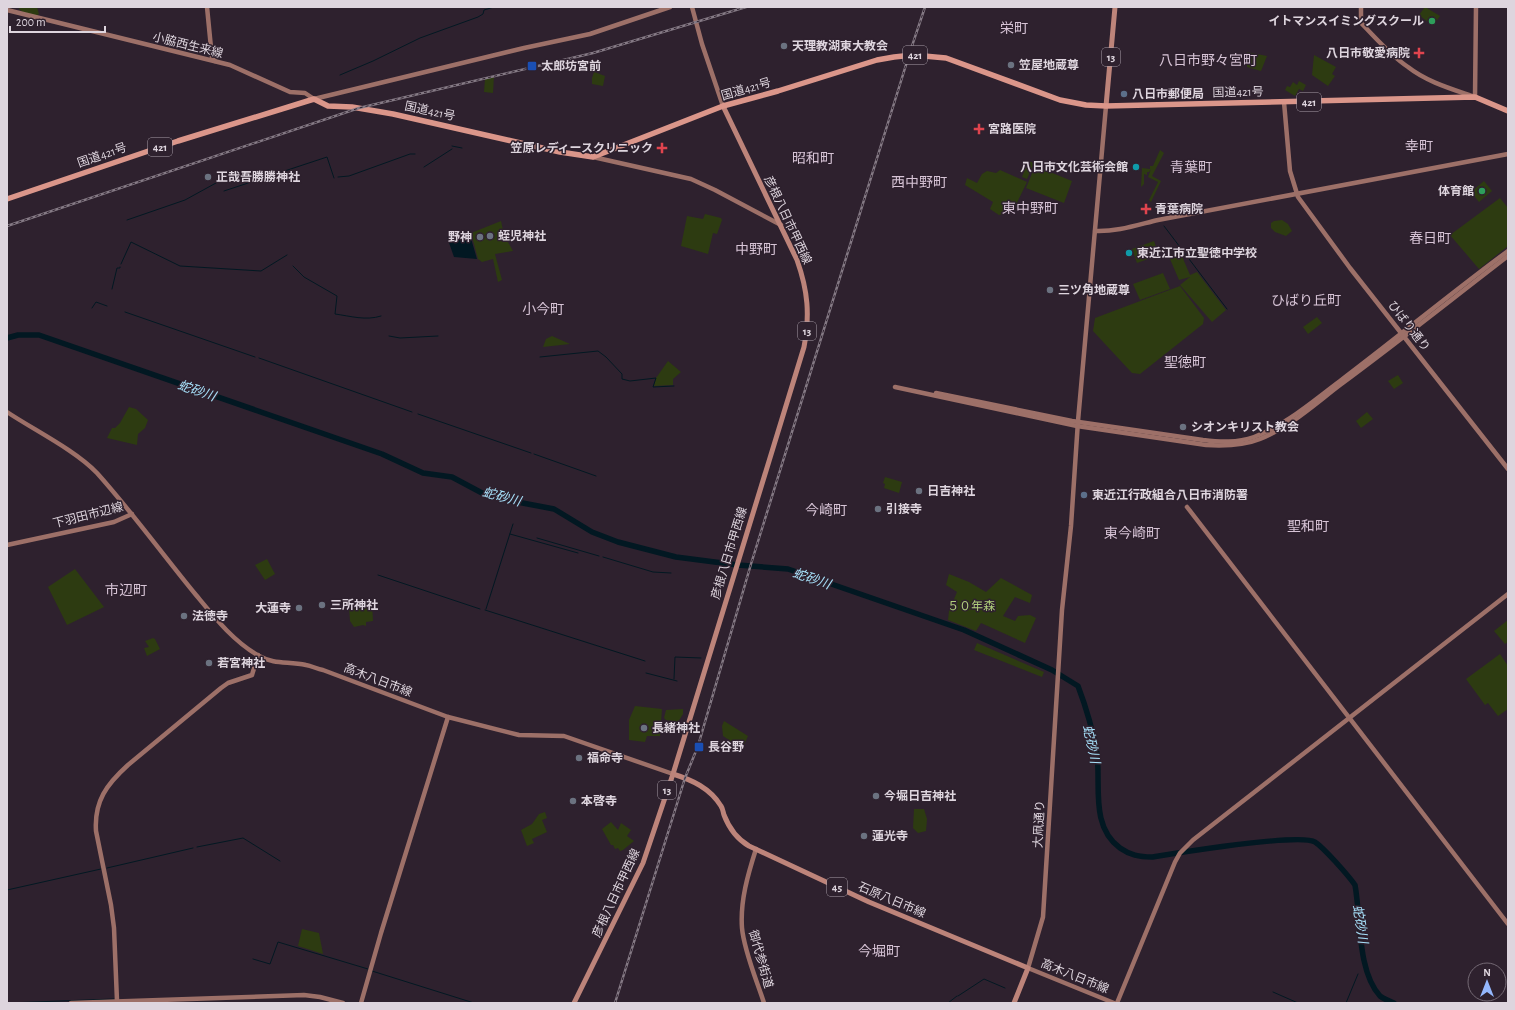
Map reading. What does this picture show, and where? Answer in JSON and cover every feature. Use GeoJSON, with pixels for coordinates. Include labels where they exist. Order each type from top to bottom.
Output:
{"type":"FeatureCollection","features":[{"type":"Feature","properties":{"kind":"highway","name":"国道421号"},"geometry":{"type":"LineString","coordinates":[[7,199],[178,141],[314,99],[328,106],[352,107],[393,114],[560,152],[593,157],[723,106],[778,91],[878,60],[912,55],[946,58],[1060,100],[1086,105],[1106,106],[1475,97],[1508,111]]}},
{"type":"Feature","properties":{"kind":"main road","name":"13"},"geometry":{"type":"LineString","coordinates":[[1106,106],[1116,7]]}},
{"type":"Feature","properties":{"kind":"main road","name":"彦根八日市甲西線"},"geometry":{"type":"LineString","coordinates":[[574,1003],[643,863],[804,347],[807,330],[808,309],[805,287],[797,260],[781,225],[774,219],[723,106]]}},
{"type":"Feature","properties":{"kind":"main road"},"geometry":{"type":"LineString","coordinates":[[785,235],[790,231]]}},
{"type":"Feature","properties":{"kind":"main road","name":"石原八日市線"},"geometry":{"type":"LineString","coordinates":[[672,774],[686,778],[707,790],[722,807],[728,824],[735,835],[743,843],[869,902],[1028,968]]}},
{"type":"Feature","properties":{"kind":"main road"},"geometry":{"type":"LineString","coordinates":[[1014,1003],[1028,968]]}},
{"type":"Feature","properties":{"kind":"street"},"geometry":{"type":"LineString","coordinates":[[207,7],[212,58],[215,62]]}},
{"type":"Feature","properties":{"kind":"street"},"geometry":{"type":"LineString","coordinates":[[314,99],[523,48],[590,34],[670,7]]}},
{"type":"Feature","properties":{"kind":"street"},"geometry":{"type":"LineString","coordinates":[[692,7],[702,44],[723,106]]}},
{"type":"Feature","properties":{"kind":"street"},"geometry":{"type":"LineString","coordinates":[[1361,7],[1361,23],[1398,60],[1434,82],[1475,97],[1476,7]]}},
{"type":"Feature","properties":{"kind":"street","name":"小脇西生来線"},"geometry":{"type":"LineString","coordinates":[[7,10],[230,65],[290,92],[305,93],[314,99]]}},
{"type":"Feature","properties":{"kind":"street"},"geometry":{"type":"LineString","coordinates":[[1284,102],[1290,171],[1296,194]]}},
{"type":"Feature","properties":{"kind":"street","name":"大凧通り"},"geometry":{"type":"LineString","coordinates":[[1028,968],[1043,917],[1057,680],[1106,106]]}},
{"type":"Feature","properties":{"kind":"street"},"geometry":{"type":"LineString","coordinates":[[1095,231],[1116,231],[1151,222],[1508,154]]}},
{"type":"Feature","properties":{"kind":"street"},"geometry":{"type":"LineString","coordinates":[[593,157],[691,180],[774,219]]}},
{"type":"Feature","properties":{"kind":"street","name":"ひばり通り"},"geometry":{"type":"LineString","coordinates":[[1296,194],[1350,268],[1508,469]]}},
{"type":"Feature","properties":{"kind":"street"},"geometry":{"type":"LineString","coordinates":[[895,386],[1078,424],[1221,442],[1253,438],[1289,419],[1366,362],[1508,251]]}},
{"type":"Feature","properties":{"kind":"street"},"geometry":{"type":"LineString","coordinates":[[1402,334],[1508,256]]}},
{"type":"Feature","properties":{"kind":"street","name":"下羽田市辺線"},"geometry":{"type":"LineString","coordinates":[[7,412],[86,463],[132,514],[114,522],[7,545]]}},
{"type":"Feature","properties":{"kind":"street"},"geometry":{"type":"LineString","coordinates":[[1187,507],[1508,924]]}},
{"type":"Feature","properties":{"kind":"street","name":"高木八日市線"},"geometry":{"type":"LineString","coordinates":[[132,514],[169,563],[222,626],[232,636],[258,655],[273,662],[306,665],[323,670],[448,717],[519,735],[564,736],[672,774]]}},
{"type":"Feature","properties":{"kind":"street"},"geometry":{"type":"LineString","coordinates":[[1116,1003],[1175,862],[1184,848],[1508,594]]}},
{"type":"Feature","properties":{"kind":"street"},"geometry":{"type":"LineString","coordinates":[[117,1001],[114,928],[96,826],[98,810],[106,787],[128,765],[221,688],[228,683],[252,675],[258,655]]}},
{"type":"Feature","properties":{"kind":"street"},"geometry":{"type":"LineString","coordinates":[[361,1003],[381,933],[448,717]]}},
{"type":"Feature","properties":{"kind":"street","name":"御代参街道"},"geometry":{"type":"LineString","coordinates":[[756,849],[749,869],[743,900],[742,930],[764,1003]]}},
{"type":"Feature","properties":{"kind":"street","name":"高木八日市線"},"geometry":{"type":"LineString","coordinates":[[1028,968],[1116,1003]]}},
{"type":"Feature","properties":{"kind":"street"},"geometry":{"type":"LineString","coordinates":[[71,1003],[304,995],[320,997],[343,1003]]}},
{"type":"Feature","properties":{"kind":"green space"},"geometry":{"type":"Polygon","coordinates":[[[20,7],[37,7],[39,14],[36,16],[25,14],[19,9],[20,7]]]}},
{"type":"Feature","properties":{"kind":"green space","name":"イトマンスイミングスクール"},"geometry":{"type":"Polygon","coordinates":[[[1425,7],[1440,16],[1433,26],[1419,15],[1425,7]]]}},
{"type":"Feature","properties":{"kind":"green space"},"geometry":{"type":"Polygon","coordinates":[[[1247,52],[1267,56],[1261,71],[1247,67],[1247,52]]]}},
{"type":"Feature","properties":{"kind":"green space"},"geometry":{"type":"Polygon","coordinates":[[[1314,55],[1336,67],[1332,74],[1335,76],[1328,86],[1312,75],[1314,55]]]}},
{"type":"Feature","properties":{"kind":"green space"},"geometry":{"type":"Polygon","coordinates":[[[594,72],[605,76],[603,86],[592,84],[594,72]]]}},
{"type":"Feature","properties":{"kind":"green space"},"geometry":{"type":"Polygon","coordinates":[[[494,76],[493,93],[484,92],[485,79],[494,76]]]}},
{"type":"Feature","properties":{"kind":"green space"},"geometry":{"type":"Polygon","coordinates":[[[1299,81],[1306,85],[1303,91],[1299,89],[1295,96],[1285,90],[1287,86],[1290,87],[1293,82],[1297,85],[1299,81]]]}},
{"type":"Feature","properties":{"kind":"green space"},"geometry":{"type":"Polygon","coordinates":[[[1160,150],[1164,153],[1152,176],[1161,181],[1151,202],[1149,200],[1158,182],[1148,177],[1151,169],[1147,172],[1147,175],[1144,174],[1144,184],[1141,187],[1142,168],[1150,169],[1150,166],[1153,166],[1160,150]]]}},
{"type":"Feature","properties":{"kind":"green space"},"geometry":{"type":"Polygon","coordinates":[[[1028,161],[1034,163],[1027,179],[1022,177],[1028,161]]]}},
{"type":"Feature","properties":{"kind":"green space"},"geometry":{"type":"Polygon","coordinates":[[[1035,166],[1072,181],[1064,203],[1026,188],[1035,166]]]}},
{"type":"Feature","properties":{"kind":"green space"},"geometry":{"type":"Polygon","coordinates":[[[1000,170],[1027,182],[1013,211],[999,215],[990,209],[993,202],[965,185],[967,178],[977,183],[982,174],[987,171],[996,173],[1000,170]]]}},
{"type":"Feature","properties":{"kind":"green space","name":"体育館"},"geometry":{"type":"Polygon","coordinates":[[[1484,181],[1492,191],[1479,202],[1471,192],[1484,181]]]}},
{"type":"Feature","properties":{"kind":"green space"},"geometry":{"type":"Polygon","coordinates":[[[1500,198],[1508,208],[1508,246],[1479,269],[1450,235],[1500,198]]]}},
{"type":"Feature","properties":{"kind":"green space"},"geometry":{"type":"Polygon","coordinates":[[[705,214],[721,218],[722,220],[717,234],[713,233],[708,254],[681,246],[687,216],[703,219],[705,214]]]}},
{"type":"Feature","properties":{"kind":"green space"},"geometry":{"type":"Polygon","coordinates":[[[1282,220],[1288,224],[1292,231],[1286,236],[1275,232],[1271,228],[1271,223],[1282,220]]]}},
{"type":"Feature","properties":{"kind":"green space"},"geometry":{"type":"Polygon","coordinates":[[[501,221],[504,235],[513,251],[495,254],[502,280],[498,282],[493,259],[482,262],[478,259],[471,233],[501,221]]]}},
{"type":"Feature","properties":{"kind":"green space"},"geometry":{"type":"Polygon","coordinates":[[[1154,241],[1159,255],[1137,263],[1132,249],[1154,241]]]}},
{"type":"Feature","properties":{"kind":"green space"},"geometry":{"type":"Polygon","coordinates":[[[1181,254],[1190,275],[1197,272],[1226,310],[1212,322],[1180,285],[1190,277],[1179,280],[1170,259],[1181,254]]]}},
{"type":"Feature","properties":{"kind":"green space"},"geometry":{"type":"Polygon","coordinates":[[[1163,273],[1170,289],[1140,300],[1133,284],[1163,273]]]}},
{"type":"Feature","properties":{"kind":"green space"},"geometry":{"type":"Polygon","coordinates":[[[1180,286],[1204,318],[1203,324],[1140,374],[1132,373],[1093,331],[1095,318],[1180,286]]]}},
{"type":"Feature","properties":{"kind":"green space"},"geometry":{"type":"Polygon","coordinates":[[[1317,317],[1322,323],[1308,334],[1303,327],[1317,317]]]}},
{"type":"Feature","properties":{"kind":"green space"},"geometry":{"type":"Polygon","coordinates":[[[552,336],[570,344],[543,347],[546,339],[552,336]]]}},
{"type":"Feature","properties":{"kind":"green space"},"geometry":{"type":"Polygon","coordinates":[[[668,361],[681,372],[673,379],[673,385],[654,386],[656,378],[668,361]]]}},
{"type":"Feature","properties":{"kind":"green space"},"geometry":{"type":"Polygon","coordinates":[[[1398,375],[1403,383],[1394,389],[1388,381],[1398,375]]]}},
{"type":"Feature","properties":{"kind":"green space"},"geometry":{"type":"Polygon","coordinates":[[[129,407],[136,409],[148,420],[145,428],[138,434],[137,445],[107,438],[112,428],[115,428],[120,423],[129,407]]]}},
{"type":"Feature","properties":{"kind":"green space"},"geometry":{"type":"Polygon","coordinates":[[[1367,412],[1373,419],[1361,428],[1356,421],[1367,412]]]}},
{"type":"Feature","properties":{"kind":"green space"},"geometry":{"type":"Polygon","coordinates":[[[885,477],[902,482],[899,493],[884,488],[885,484],[883,483],[885,477]]]}},
{"type":"Feature","properties":{"kind":"green space"},"geometry":{"type":"Polygon","coordinates":[[[267,559],[275,574],[265,580],[255,565],[267,559]]]}},
{"type":"Feature","properties":{"kind":"green space"},"geometry":{"type":"Polygon","coordinates":[[[75,569],[104,607],[67,625],[48,587],[75,569]]]}},
{"type":"Feature","properties":{"kind":"green space","name":"５０年森"},"geometry":{"type":"Polygon","coordinates":[[[949,574],[969,582],[986,592],[1001,578],[1032,595],[1030,603],[1015,597],[1003,616],[1015,621],[1018,616],[1030,615],[1036,618],[1025,643],[981,623],[976,631],[948,620],[949,611],[957,592],[946,585],[949,574]]]}},
{"type":"Feature","properties":{"kind":"green space"},"geometry":{"type":"Polygon","coordinates":[[[372,603],[373,621],[366,622],[366,626],[363,625],[354,627],[350,621],[349,607],[372,603]]]}},
{"type":"Feature","properties":{"kind":"green space"},"geometry":{"type":"Polygon","coordinates":[[[1508,620],[1508,642],[1505,644],[1494,631],[1508,620]]]}},
{"type":"Feature","properties":{"kind":"green space"},"geometry":{"type":"Polygon","coordinates":[[[153,638],[160,649],[147,656],[144,648],[149,647],[145,641],[153,638]]]}},
{"type":"Feature","properties":{"kind":"green space"},"geometry":{"type":"Polygon","coordinates":[[[977,643],[1044,672],[1042,677],[974,650],[977,643]]]}},
{"type":"Feature","properties":{"kind":"green space"},"geometry":{"type":"Polygon","coordinates":[[[1500,654],[1508,666],[1508,709],[1498,716],[1488,703],[1485,705],[1466,679],[1500,654]]]}},
{"type":"Feature","properties":{"kind":"green space","name":"長緒神社"},"geometry":{"type":"Polygon","coordinates":[[[635,706],[662,709],[660,736],[647,736],[645,742],[629,740],[629,720],[635,706]]]}},
{"type":"Feature","properties":{"kind":"green space"},"geometry":{"type":"Polygon","coordinates":[[[683,709],[683,714],[675,727],[672,726],[672,721],[664,718],[666,710],[683,709]]]}},
{"type":"Feature","properties":{"kind":"green space"},"geometry":{"type":"Polygon","coordinates":[[[724,721],[748,736],[744,745],[740,747],[723,736],[722,726],[724,721]]]}},
{"type":"Feature","properties":{"kind":"green space"},"geometry":{"type":"Polygon","coordinates":[[[914,809],[924,809],[927,819],[926,831],[918,833],[913,828],[914,809]]]}},
{"type":"Feature","properties":{"kind":"green space"},"geometry":{"type":"Polygon","coordinates":[[[545,812],[547,818],[542,820],[547,832],[532,839],[534,843],[527,846],[521,830],[532,824],[539,814],[545,812]]]}},
{"type":"Feature","properties":{"kind":"green space"},"geometry":{"type":"Polygon","coordinates":[[[611,822],[618,830],[621,823],[631,830],[627,836],[634,841],[623,850],[620,851],[618,848],[615,849],[613,845],[611,845],[602,829],[611,822]]]}},
{"type":"Feature","properties":{"kind":"green space"},"geometry":{"type":"Polygon","coordinates":[[[302,929],[319,933],[323,954],[298,946],[302,929]]]}},
{"type":"Feature","properties":{"kind":"water"},"geometry":{"type":"Polygon","coordinates":[[[470,235],[477,259],[454,257],[447,237],[470,235]]]}},
{"type":"Feature","properties":{"kind":"waterway"},"geometry":{"type":"LineString","coordinates":[[340,75],[420,38],[478,17],[483,14],[484,10],[494,7]]}},
{"type":"Feature","properties":{"kind":"waterway"},"geometry":{"type":"LineString","coordinates":[[452,146],[462,148]]}},
{"type":"Feature","properties":{"kind":"waterway"},"geometry":{"type":"LineString","coordinates":[[424,167],[452,149]]}},
{"type":"Feature","properties":{"kind":"waterway"},"geometry":{"type":"LineString","coordinates":[[338,177],[349,176],[410,154],[415,154]]}},
{"type":"Feature","properties":{"kind":"waterway"},"geometry":{"type":"LineString","coordinates":[[224,191],[327,157],[334,178]]}},
{"type":"Feature","properties":{"kind":"waterway"},"geometry":{"type":"LineString","coordinates":[[127,220],[185,200],[216,183]]}},
{"type":"Feature","properties":{"kind":"waterway"},"geometry":{"type":"LineString","coordinates":[[1164,226],[1227,309]]}},
{"type":"Feature","properties":{"kind":"waterway"},"geometry":{"type":"LineString","coordinates":[[121,264],[131,242],[180,266],[261,271],[287,255]]}},
{"type":"Feature","properties":{"kind":"waterway"},"geometry":{"type":"LineString","coordinates":[[293,266],[304,277],[337,296],[335,314],[364,318],[381,316]]}},
{"type":"Feature","properties":{"kind":"waterway"},"geometry":{"type":"LineString","coordinates":[[112,289],[117,268],[120,267]]}},
{"type":"Feature","properties":{"kind":"waterway"},"geometry":{"type":"LineString","coordinates":[[92,308],[96,302],[107,306]]}},
{"type":"Feature","properties":{"kind":"waterway"},"geometry":{"type":"LineString","coordinates":[[125,312],[255,357]]}},
{"type":"Feature","properties":{"kind":"waterway","name":"蛇砂川"},"geometry":{"type":"LineString","coordinates":[[7,338],[18,335],[39,335],[382,454],[423,473],[452,477],[482,493],[512,501],[554,509],[592,532],[618,542],[676,557],[738,565],[788,569],[964,630],[1052,670],[1078,686],[1091,728],[1097,754],[1098,792],[1101,817],[1104,828],[1111,839],[1120,848],[1131,854],[1152,857],[1263,842],[1287,840],[1305,840],[1315,842],[1336,862],[1355,885],[1361,943],[1367,973],[1380,996],[1394,1003]]}},
{"type":"Feature","properties":{"kind":"waterway"},"geometry":{"type":"LineString","coordinates":[[389,336],[400,338],[438,336]]}},
{"type":"Feature","properties":{"kind":"waterway"},"geometry":{"type":"LineString","coordinates":[[540,357],[598,351],[606,357],[622,374],[622,379],[630,381],[656,378],[653,387],[674,386]]}},
{"type":"Feature","properties":{"kind":"waterway"},"geometry":{"type":"LineString","coordinates":[[259,358],[412,412]]}},
{"type":"Feature","properties":{"kind":"waterway"},"geometry":{"type":"LineString","coordinates":[[418,414],[531,453]]}},
{"type":"Feature","properties":{"kind":"waterway"},"geometry":{"type":"LineString","coordinates":[[534,454],[596,476]]}},
{"type":"Feature","properties":{"kind":"waterway"},"geometry":{"type":"LineString","coordinates":[[486,609],[513,524]]}},
{"type":"Feature","properties":{"kind":"waterway"},"geometry":{"type":"LineString","coordinates":[[510,534],[578,553]]}},
{"type":"Feature","properties":{"kind":"waterway"},"geometry":{"type":"LineString","coordinates":[[537,538],[599,556]]}},
{"type":"Feature","properties":{"kind":"waterway"},"geometry":{"type":"LineString","coordinates":[[603,557],[653,572],[671,573]]}},
{"type":"Feature","properties":{"kind":"waterway"},"geometry":{"type":"LineString","coordinates":[[378,575],[480,609]]}},
{"type":"Feature","properties":{"kind":"waterway"},"geometry":{"type":"LineString","coordinates":[[485,610],[645,661]]}},
{"type":"Feature","properties":{"kind":"waterway"},"geometry":{"type":"LineString","coordinates":[[674,679],[675,657],[701,658]]}},
{"type":"Feature","properties":{"kind":"waterway"},"geometry":{"type":"LineString","coordinates":[[646,673],[677,681]]}},
{"type":"Feature","properties":{"kind":"waterway"},"geometry":{"type":"LineString","coordinates":[[197,847],[243,838],[280,861]]}},
{"type":"Feature","properties":{"kind":"waterway"},"geometry":{"type":"LineString","coordinates":[[107,868],[193,848]]}},
{"type":"Feature","properties":{"kind":"waterway"},"geometry":{"type":"LineString","coordinates":[[7,890],[101,869]]}},
{"type":"Feature","properties":{"kind":"waterway"},"geometry":{"type":"LineString","coordinates":[[253,959],[270,964],[278,942],[368,969]]}},
{"type":"Feature","properties":{"kind":"waterway"},"geometry":{"type":"LineString","coordinates":[[372,971],[474,1003]]}},
{"type":"Feature","properties":{"kind":"waterway"},"geometry":{"type":"LineString","coordinates":[[1346,1003],[1358,974]]}},
{"type":"Feature","properties":{"kind":"waterway"},"geometry":{"type":"LineString","coordinates":[[958,996],[984,979],[1005,988]]}},
{"type":"Feature","properties":{"kind":"waterway"},"geometry":{"type":"LineString","coordinates":[[1273,992],[1298,1003]]}},
{"type":"Feature","properties":{"kind":"waterway"},"geometry":{"type":"LineString","coordinates":[[948,1003],[957,996]]}},
{"type":"Feature","properties":{"kind":"waterway"},"geometry":{"type":"LineString","coordinates":[[7,1003],[114,999]]}},
{"type":"Feature","properties":{"kind":"railway"},"geometry":{"type":"LineString","coordinates":[[7,226],[359,108],[593,53],[746,7]]}},
{"type":"Feature","properties":{"kind":"railway"},"geometry":{"type":"LineString","coordinates":[[615,1003],[685,778],[698,746],[751,564],[925,7]]}},
{"type":"Feature","properties":{"kind":"place","name":"イトマンスイミングスクール"},"geometry":{"type":"Point","coordinates":[1432,21]}},
{"type":"Feature","properties":{"kind":"place","name":"天理教湖東大教会"},"geometry":{"type":"Point","coordinates":[784,46]}},
{"type":"Feature","properties":{"kind":"place","name":"八日市敬愛病院"},"geometry":{"type":"Point","coordinates":[1419,53]}},
{"type":"Feature","properties":{"kind":"place","name":"笠屋地蔵尊"},"geometry":{"type":"Point","coordinates":[1011,65]}},
{"type":"Feature","properties":{"kind":"place","name":"太郎坊宮前"},"geometry":{"type":"Point","coordinates":[532,66]}},
{"type":"Feature","properties":{"kind":"place","name":"八日市郵便局"},"geometry":{"type":"Point","coordinates":[1124,94]}},
{"type":"Feature","properties":{"kind":"place","name":"宮路医院"},"geometry":{"type":"Point","coordinates":[979,129]}},
{"type":"Feature","properties":{"kind":"place","name":"笠原レディースクリニック"},"geometry":{"type":"Point","coordinates":[662,148]}},
{"type":"Feature","properties":{"kind":"place","name":"八日市文化芸術会館"},"geometry":{"type":"Point","coordinates":[1136,167]}},
{"type":"Feature","properties":{"kind":"place","name":"正哉吾勝勝神社"},"geometry":{"type":"Point","coordinates":[208,177]}},
{"type":"Feature","properties":{"kind":"place","name":"体育館"},"geometry":{"type":"Point","coordinates":[1482,191]}},
{"type":"Feature","properties":{"kind":"place","name":"青葉病院"},"geometry":{"type":"Point","coordinates":[1146,209]}},
{"type":"Feature","properties":{"kind":"place","name":"蛭児神社"},"geometry":{"type":"Point","coordinates":[490,236]}},
{"type":"Feature","properties":{"kind":"place","name":"野神"},"geometry":{"type":"Point","coordinates":[480,237]}},
{"type":"Feature","properties":{"kind":"place","name":"東近江市立聖徳中学校"},"geometry":{"type":"Point","coordinates":[1129,253]}},
{"type":"Feature","properties":{"kind":"place","name":"三ツ角地蔵尊"},"geometry":{"type":"Point","coordinates":[1050,290]}},
{"type":"Feature","properties":{"kind":"place","name":"シオンキリスト教会"},"geometry":{"type":"Point","coordinates":[1183,427]}},
{"type":"Feature","properties":{"kind":"place","name":"日吉神社"},"geometry":{"type":"Point","coordinates":[919,491]}},
{"type":"Feature","properties":{"kind":"place","name":"東近江行政組合八日市消防署"},"geometry":{"type":"Point","coordinates":[1084,495]}},
{"type":"Feature","properties":{"kind":"place","name":"引接寺"},"geometry":{"type":"Point","coordinates":[878,509]}},
{"type":"Feature","properties":{"kind":"place","name":"三所神社"},"geometry":{"type":"Point","coordinates":[322,605]}},
{"type":"Feature","properties":{"kind":"place","name":"大蓮寺"},"geometry":{"type":"Point","coordinates":[299,608]}},
{"type":"Feature","properties":{"kind":"place","name":"法徳寺"},"geometry":{"type":"Point","coordinates":[184,616]}},
{"type":"Feature","properties":{"kind":"place","name":"若宮神社"},"geometry":{"type":"Point","coordinates":[209,663]}},
{"type":"Feature","properties":{"kind":"place","name":"長緒神社"},"geometry":{"type":"Point","coordinates":[644,728]}},
{"type":"Feature","properties":{"kind":"place","name":"長谷野"},"geometry":{"type":"Point","coordinates":[699,747]}},
{"type":"Feature","properties":{"kind":"place","name":"福命寺"},"geometry":{"type":"Point","coordinates":[579,758]}},
{"type":"Feature","properties":{"kind":"place","name":"今堀日吉神社"},"geometry":{"type":"Point","coordinates":[876,796]}},
{"type":"Feature","properties":{"kind":"place","name":"本啓寺"},"geometry":{"type":"Point","coordinates":[573,801]}},
{"type":"Feature","properties":{"kind":"place","name":"蓮光寺"},"geometry":{"type":"Point","coordinates":[864,836]}},
{"type":"Feature","properties":{"kind":"district","name":"栄町"},"geometry":{"type":"Point","coordinates":[1014,28]}},
{"type":"Feature","properties":{"kind":"district","name":"八日市野々宮町"},"geometry":{"type":"Point","coordinates":[1208,60]}},
{"type":"Feature","properties":{"kind":"district","name":"幸町"},"geometry":{"type":"Point","coordinates":[1419,146]}},
{"type":"Feature","properties":{"kind":"district","name":"昭和町"},"geometry":{"type":"Point","coordinates":[813,158]}},
{"type":"Feature","properties":{"kind":"district","name":"青葉町"},"geometry":{"type":"Point","coordinates":[1191,167]}},
{"type":"Feature","properties":{"kind":"district","name":"西中野町"},"geometry":{"type":"Point","coordinates":[919,182]}},
{"type":"Feature","properties":{"kind":"district","name":"東中野町"},"geometry":{"type":"Point","coordinates":[1030,208]}},
{"type":"Feature","properties":{"kind":"district","name":"春日町"},"geometry":{"type":"Point","coordinates":[1430,238]}},
{"type":"Feature","properties":{"kind":"district","name":"中野町"},"geometry":{"type":"Point","coordinates":[756,249]}},
{"type":"Feature","properties":{"kind":"district","name":"ひばり丘町"},"geometry":{"type":"Point","coordinates":[1306,300]}},
{"type":"Feature","properties":{"kind":"district","name":"小今町"},"geometry":{"type":"Point","coordinates":[543,309]}},
{"type":"Feature","properties":{"kind":"district","name":"聖徳町"},"geometry":{"type":"Point","coordinates":[1185,362]}},
{"type":"Feature","properties":{"kind":"district","name":"今崎町"},"geometry":{"type":"Point","coordinates":[826,510]}},
{"type":"Feature","properties":{"kind":"district","name":"聖和町"},"geometry":{"type":"Point","coordinates":[1308,526]}},
{"type":"Feature","properties":{"kind":"district","name":"東今崎町"},"geometry":{"type":"Point","coordinates":[1132,533]}},
{"type":"Feature","properties":{"kind":"district","name":"市辺町"},"geometry":{"type":"Point","coordinates":[126,590]}},
{"type":"Feature","properties":{"kind":"district","name":"今堀町"},"geometry":{"type":"Point","coordinates":[879,951]}}]}
